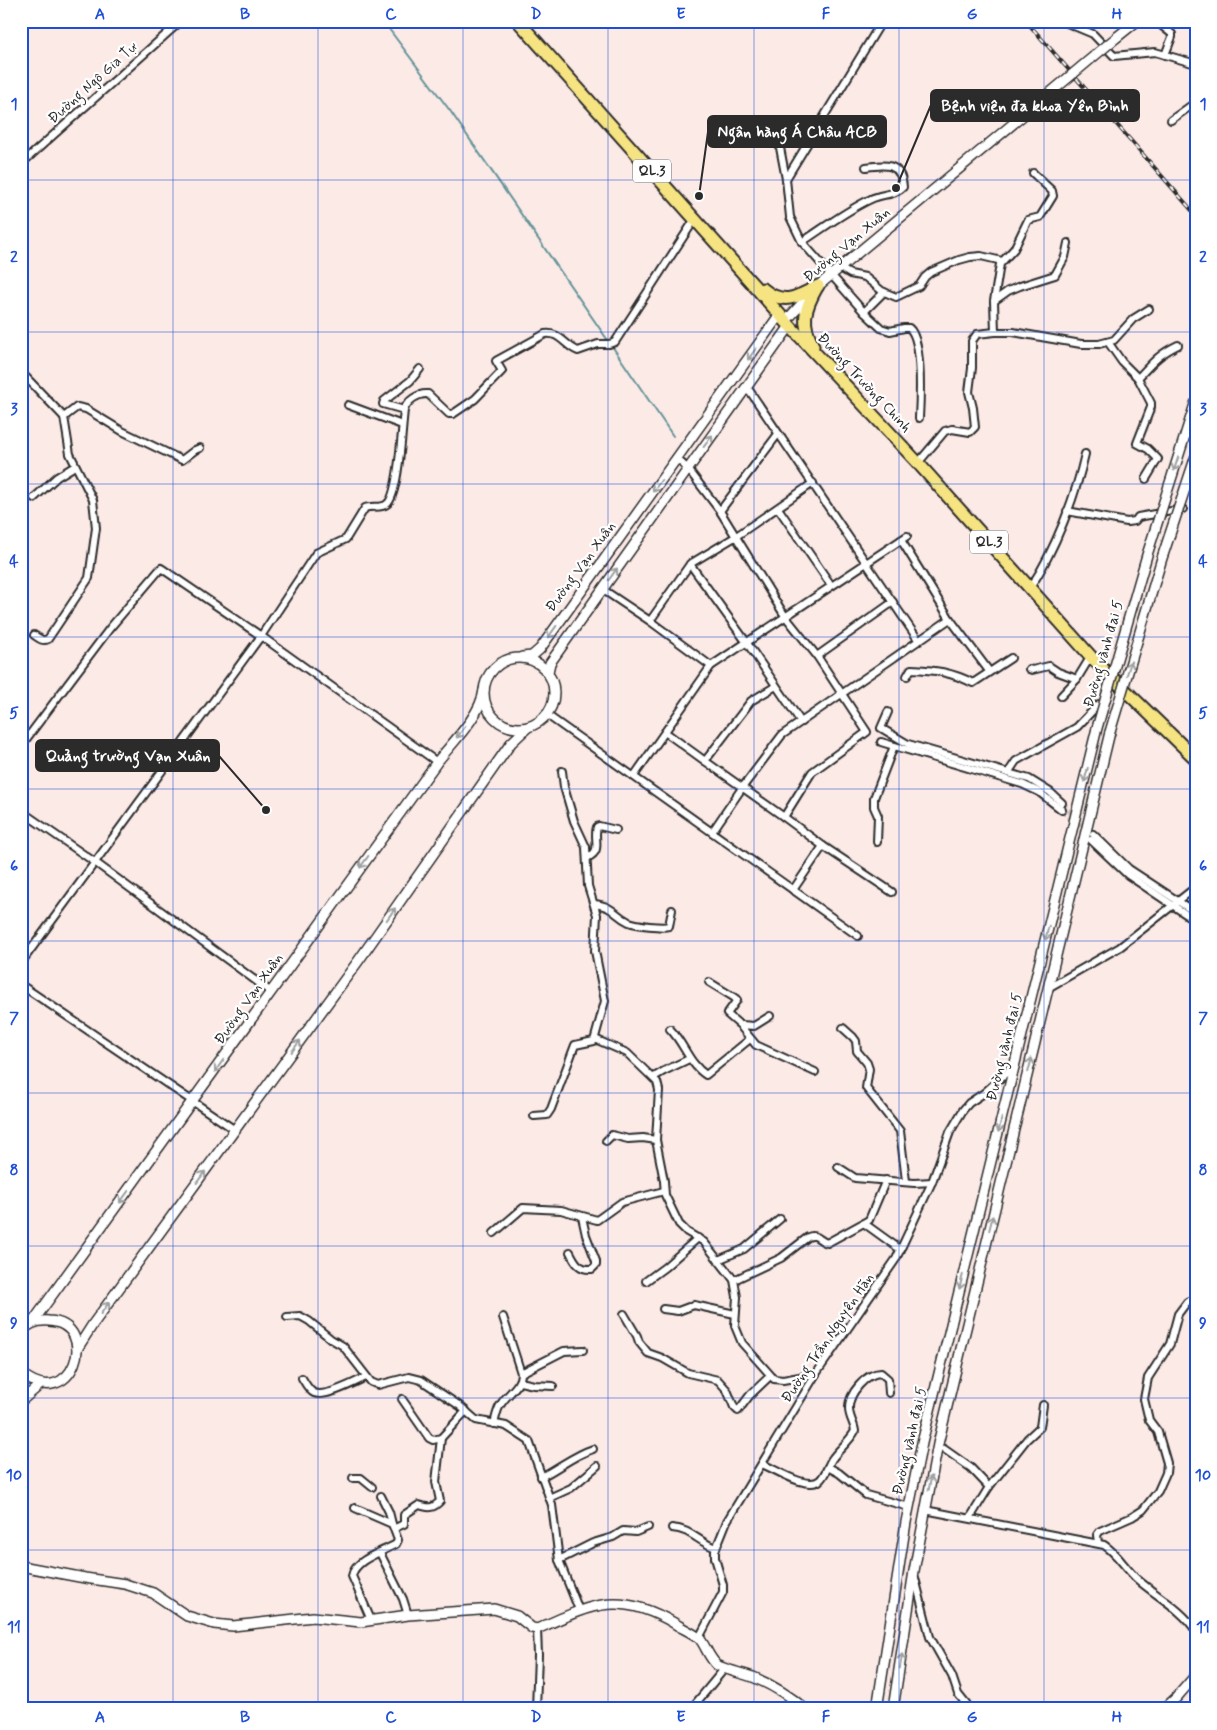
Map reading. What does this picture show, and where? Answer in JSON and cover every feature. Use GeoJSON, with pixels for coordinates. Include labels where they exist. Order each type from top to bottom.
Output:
{"type":"FeatureCollection","features":[{"type":"Feature","properties":{"kind":"highway","name":"Đường Trường Chinh"},"geometry":{"type":"LineString","coordinates":[[518,21],[1091,656],[1196,759]]}},
{"type":"Feature","properties":{"kind":"highway"},"geometry":{"type":"LineString","coordinates":[[746,275],[766,292],[780,298],[799,296],[818,286]]}},
{"type":"Feature","properties":{"kind":"highway"},"geometry":{"type":"LineString","coordinates":[[818,286],[809,300],[805,317],[806,330],[818,355]]}},
{"type":"Feature","properties":{"kind":"street","name":"Đường Ngô Gia Tự"},"geometry":{"type":"LineString","coordinates":[[21,164],[181,21]]}},
{"type":"Feature","properties":{"kind":"street"},"geometry":{"type":"LineString","coordinates":[[786,179],[882,21]]}},
{"type":"Feature","properties":{"kind":"street"},"geometry":{"type":"LineString","coordinates":[[1062,21],[1093,34],[1114,56],[1150,51],[1196,64]]}},
{"type":"Feature","properties":{"kind":"street","name":"Đường Vạn Xuân"},"geometry":{"type":"LineString","coordinates":[[522,658],[532,656],[540,649],[676,458],[786,320],[818,286],[1137,21]]}},
{"type":"Feature","properties":{"kind":"street"},"geometry":{"type":"LineString","coordinates":[[1159,21],[1172,34],[1166,54]]}},
{"type":"Feature","properties":{"kind":"street"},"geometry":{"type":"LineString","coordinates":[[1171,120],[1196,102]]}},
{"type":"Feature","properties":{"kind":"street"},"geometry":{"type":"LineString","coordinates":[[777,132],[786,179],[790,217],[802,242],[864,312],[885,331],[909,328],[915,336],[920,387],[919,418]]}},
{"type":"Feature","properties":{"kind":"street"},"geometry":{"type":"LineString","coordinates":[[802,242],[838,217],[872,198],[898,191],[903,187],[900,175],[888,164],[866,167]]}},
{"type":"Feature","properties":{"kind":"street"},"geometry":{"type":"LineString","coordinates":[[995,332],[994,301],[1002,260],[1014,249],[1025,224],[1031,219],[1040,217],[1053,196],[1052,191],[1033,173]]}},
{"type":"Feature","properties":{"kind":"street"},"geometry":{"type":"LineString","coordinates":[[21,963],[261,636],[316,553],[346,539],[365,508],[384,506],[391,500],[397,476],[404,410],[409,402],[424,393],[431,395],[449,414],[453,414],[475,399],[502,371],[496,361],[545,334],[555,334],[578,352],[598,344],[611,344],[618,340],[695,219]]}},
{"type":"Feature","properties":{"kind":"street"},"geometry":{"type":"LineString","coordinates":[[994,301],[1008,291],[1055,275],[1065,257],[1068,243]]}},
{"type":"Feature","properties":{"kind":"street"},"geometry":{"type":"LineString","coordinates":[[840,268],[850,274],[865,277],[884,292],[896,297],[919,286],[931,272],[970,257],[981,256],[1002,260]]}},
{"type":"Feature","properties":{"kind":"street"},"geometry":{"type":"LineString","coordinates":[[864,312],[884,292]]}},
{"type":"Feature","properties":{"kind":"street"},"geometry":{"type":"LineString","coordinates":[[918,463],[945,431],[952,429],[967,432],[973,430],[975,420],[969,392],[972,368],[972,341],[977,334],[1013,332],[1081,344],[1108,342],[1114,340],[1133,319],[1149,309]]}},
{"type":"Feature","properties":{"kind":"street","name":"Đường Vạn Xuân"},"geometry":{"type":"LineString","coordinates":[[548,672],[550,663],[747,387],[786,320]]}},
{"type":"Feature","properties":{"kind":"street"},"geometry":{"type":"LineString","coordinates":[[1108,342],[1122,362],[1138,378],[1150,400],[1151,407],[1137,442],[1148,449],[1158,460],[1146,479]]}},
{"type":"Feature","properties":{"kind":"street"},"geometry":{"type":"LineString","coordinates":[[1138,378],[1160,354],[1178,345]]}},
{"type":"Feature","properties":{"kind":"street"},"geometry":{"type":"LineString","coordinates":[[404,410],[386,406],[384,401],[410,381],[420,369]]}},
{"type":"Feature","properties":{"kind":"street"},"geometry":{"type":"LineString","coordinates":[[21,372],[64,417],[68,448],[93,500],[96,528],[92,568],[89,578],[48,639],[41,640],[34,635]]}},
{"type":"Feature","properties":{"kind":"street"},"geometry":{"type":"LineString","coordinates":[[747,387],[919,641]]}},
{"type":"Feature","properties":{"kind":"street","name":"Đường vành đai 5"},"geometry":{"type":"LineString","coordinates":[[877,1709],[909,1507],[922,1443],[1097,728],[1147,556],[1196,401]]}},
{"type":"Feature","properties":{"kind":"street"},"geometry":{"type":"LineString","coordinates":[[348,406],[402,425]]}},
{"type":"Feature","properties":{"kind":"street"},"geometry":{"type":"LineString","coordinates":[[64,417],[78,407],[86,409],[122,431],[182,460],[200,448]]}},
{"type":"Feature","properties":{"kind":"street"},"geometry":{"type":"LineString","coordinates":[[720,511],[778,434]]}},
{"type":"Feature","properties":{"kind":"street"},"geometry":{"type":"LineString","coordinates":[[1030,588],[1043,569],[1068,510],[1078,485],[1085,454]]}},
{"type":"Feature","properties":{"kind":"street","name":"Đường vành đai 5"},"geometry":{"type":"LineString","coordinates":[[893,1709],[914,1572],[938,1444],[1048,988],[1110,732],[1162,558],[1196,456]]}},
{"type":"Feature","properties":{"kind":"street"},"geometry":{"type":"LineString","coordinates":[[676,458],[688,470],[720,511],[785,616],[816,656],[867,732],[812,772],[784,817]]}},
{"type":"Feature","properties":{"kind":"street"},"geometry":{"type":"LineString","coordinates":[[34,498],[56,477],[75,466]]}},
{"type":"Feature","properties":{"kind":"street"},"geometry":{"type":"LineString","coordinates":[[650,621],[690,564],[778,508],[813,483]]}},
{"type":"Feature","properties":{"kind":"street"},"geometry":{"type":"LineString","coordinates":[[778,508],[830,586]]}},
{"type":"Feature","properties":{"kind":"street"},"geometry":{"type":"LineString","coordinates":[[1068,510],[1086,516],[1127,522],[1135,521],[1138,517],[1183,509]]}},
{"type":"Feature","properties":{"kind":"street"},"geometry":{"type":"LineString","coordinates":[[634,776],[711,666],[904,538],[950,619],[989,671]]}},
{"type":"Feature","properties":{"kind":"street"},"geometry":{"type":"LineString","coordinates":[[690,564],[801,722]]}},
{"type":"Feature","properties":{"kind":"street"},"geometry":{"type":"LineString","coordinates":[[21,746],[110,628],[161,568],[261,636],[437,762]]}},
{"type":"Feature","properties":{"kind":"street"},"geometry":{"type":"LineString","coordinates":[[602,589],[650,621],[711,666]]}},
{"type":"Feature","properties":{"kind":"street"},"geometry":{"type":"LineString","coordinates":[[816,656],[893,602]]}},
{"type":"Feature","properties":{"kind":"street"},"geometry":{"type":"LineString","coordinates":[[712,832],[782,735],[950,619]]}},
{"type":"Feature","properties":{"kind":"street"},"geometry":{"type":"LineString","coordinates":[[1061,696],[1077,679],[1091,656]]}},
{"type":"Feature","properties":{"kind":"street"},"geometry":{"type":"LineString","coordinates":[[77,1348],[365,952],[511,743],[528,727],[538,722],[547,714],[552,705],[554,693],[553,682],[548,672],[541,664],[532,660],[511,658],[492,670],[487,679],[484,690],[487,706],[496,720],[517,728],[528,727]]}},
{"type":"Feature","properties":{"kind":"street"},"geometry":{"type":"LineString","coordinates":[[907,676],[911,669],[949,672],[973,683],[1011,658]]}},
{"type":"Feature","properties":{"kind":"street"},"geometry":{"type":"LineString","coordinates":[[1029,669],[1049,666],[1058,672],[1077,679]]}},
{"type":"Feature","properties":{"kind":"street"},"geometry":{"type":"LineString","coordinates":[[704,762],[751,701],[776,686]]}},
{"type":"Feature","properties":{"kind":"street","name":"Đường Vạn Xuân"},"geometry":{"type":"LineString","coordinates":[[32,1324],[437,762],[476,713],[483,700],[484,690]]}},
{"type":"Feature","properties":{"kind":"street"},"geometry":{"type":"LineString","coordinates":[[1008,773],[1016,761],[1077,727],[1100,704]]}},
{"type":"Feature","properties":{"kind":"street"},"geometry":{"type":"LineString","coordinates":[[888,712],[881,728],[900,740],[1030,779],[1040,784],[1062,803]]}},
{"type":"Feature","properties":{"kind":"street"},"geometry":{"type":"LineString","coordinates":[[547,714],[858,936]]}},
{"type":"Feature","properties":{"kind":"street"},"geometry":{"type":"LineString","coordinates":[[665,732],[822,846],[892,892]]}},
{"type":"Feature","properties":{"kind":"street"},"geometry":{"type":"LineString","coordinates":[[882,742],[1022,784],[1039,792],[1062,810]]}},
{"type":"Feature","properties":{"kind":"street"},"geometry":{"type":"LineString","coordinates":[[877,842],[878,816],[874,807],[874,798],[894,746]]}},
{"type":"Feature","properties":{"kind":"street"},"geometry":{"type":"LineString","coordinates":[[534,1116],[547,1116],[575,1045],[594,1042],[605,1001],[595,951],[598,920],[588,886],[587,858],[584,842],[576,825],[564,787],[562,770]]}},
{"type":"Feature","properties":{"kind":"street"},"geometry":{"type":"LineString","coordinates":[[21,811],[96,863],[270,992]]}},
{"type":"Feature","properties":{"kind":"street"},"geometry":{"type":"LineString","coordinates":[[587,858],[597,850],[597,827],[616,830]]}},
{"type":"Feature","properties":{"kind":"street"},"geometry":{"type":"LineString","coordinates":[[1092,837],[1129,869],[1196,921]]}},
{"type":"Feature","properties":{"kind":"street"},"geometry":{"type":"LineString","coordinates":[[793,890],[822,846]]}},
{"type":"Feature","properties":{"kind":"street"},"geometry":{"type":"LineString","coordinates":[[1048,988],[1112,952],[1196,887]]}},
{"type":"Feature","properties":{"kind":"street"},"geometry":{"type":"LineString","coordinates":[[594,904],[609,907],[630,922],[663,927],[669,926],[672,910]]}},
{"type":"Feature","properties":{"kind":"street"},"geometry":{"type":"LineString","coordinates":[[1175,904],[1196,912]]}},
{"type":"Feature","properties":{"kind":"street"},"geometry":{"type":"LineString","coordinates":[[709,982],[737,1000],[727,1014],[741,1026],[756,1045],[815,1072]]}},
{"type":"Feature","properties":{"kind":"street"},"geometry":{"type":"LineString","coordinates":[[21,985],[235,1130]]}},
{"type":"Feature","properties":{"kind":"street"},"geometry":{"type":"LineString","coordinates":[[741,1026],[746,1024],[754,1026],[770,1016]]}},
{"type":"Feature","properties":{"kind":"street"},"geometry":{"type":"LineString","coordinates":[[843,1028],[856,1041],[857,1051],[867,1063],[869,1069],[866,1088],[900,1131],[906,1181]]}},
{"type":"Feature","properties":{"kind":"street"},"geometry":{"type":"LineString","coordinates":[[670,1029],[681,1042],[689,1058],[706,1075],[750,1039]]}},
{"type":"Feature","properties":{"kind":"street"},"geometry":{"type":"LineString","coordinates":[[595,1039],[627,1053],[654,1077],[657,1082],[659,1090],[656,1140],[664,1181],[664,1191],[676,1220],[687,1232],[704,1242],[734,1280],[737,1297],[735,1326],[742,1343],[770,1376],[778,1380],[816,1374]]}},
{"type":"Feature","properties":{"kind":"street"},"geometry":{"type":"LineString","coordinates":[[654,1077],[689,1058]]}},
{"type":"Feature","properties":{"kind":"street","name":"Đường Trần Nguyên Hãn"},"geometry":{"type":"LineString","coordinates":[[699,1638],[723,1592],[723,1585],[715,1558],[716,1548],[727,1521],[816,1374],[902,1250],[932,1182],[948,1138],[963,1110],[1015,1065]]}},
{"type":"Feature","properties":{"kind":"street"},"geometry":{"type":"LineString","coordinates":[[606,1141],[612,1135],[628,1140],[643,1138],[656,1140]]}},
{"type":"Feature","properties":{"kind":"street"},"geometry":{"type":"LineString","coordinates":[[838,1167],[855,1178],[914,1183],[932,1182]]}},
{"type":"Feature","properties":{"kind":"street"},"geometry":{"type":"LineString","coordinates":[[734,1280],[781,1258],[808,1237],[816,1236],[827,1243],[865,1224],[871,1217],[886,1180]]}},
{"type":"Feature","properties":{"kind":"street"},"geometry":{"type":"LineString","coordinates":[[494,1233],[520,1209],[526,1207],[560,1210],[597,1220],[622,1202],[664,1191]]}},
{"type":"Feature","properties":{"kind":"street"},"geometry":{"type":"LineString","coordinates":[[570,1252],[578,1266],[587,1270],[592,1269],[596,1265],[582,1216]]}},
{"type":"Feature","properties":{"kind":"street"},"geometry":{"type":"LineString","coordinates":[[718,1260],[744,1248],[780,1219]]}},
{"type":"Feature","properties":{"kind":"street"},"geometry":{"type":"LineString","coordinates":[[865,1224],[902,1250]]}},
{"type":"Feature","properties":{"kind":"street"},"geometry":{"type":"LineString","coordinates":[[646,1281],[698,1238]]}},
{"type":"Feature","properties":{"kind":"street"},"geometry":{"type":"LineString","coordinates":[[1098,1543],[1097,1536],[1100,1531],[1143,1510],[1158,1491],[1166,1473],[1167,1463],[1158,1432],[1149,1420],[1144,1399],[1148,1378],[1170,1344],[1178,1314],[1187,1302],[1196,1297]]}},
{"type":"Feature","properties":{"kind":"street"},"geometry":{"type":"LineString","coordinates":[[663,1308],[678,1311],[694,1306],[735,1314]]}},
{"type":"Feature","properties":{"kind":"street"},"geometry":{"type":"LineString","coordinates":[[624,1314],[640,1344],[650,1355],[662,1358],[688,1374],[718,1380],[727,1390],[734,1407],[738,1411],[750,1395],[770,1376]]}},
{"type":"Feature","properties":{"kind":"street"},"geometry":{"type":"LineString","coordinates":[[286,1317],[300,1316],[343,1346],[371,1382],[378,1385],[408,1377],[421,1380],[476,1420],[506,1426],[529,1442],[553,1512],[559,1560],[579,1610]]}},
{"type":"Feature","properties":{"kind":"street"},"geometry":{"type":"LineString","coordinates":[[494,1424],[500,1405],[520,1382],[521,1373],[503,1317]]}},
{"type":"Feature","properties":{"kind":"street"},"geometry":{"type":"LineString","coordinates":[[21,1332],[32,1324],[52,1321],[61,1324],[72,1335],[77,1348],[77,1358],[74,1367],[60,1381],[51,1384],[41,1384],[30,1380],[21,1373]]}},
{"type":"Feature","properties":{"kind":"street"},"geometry":{"type":"LineString","coordinates":[[521,1373],[564,1351],[583,1350]]}},
{"type":"Feature","properties":{"kind":"street"},"geometry":{"type":"LineString","coordinates":[[762,1464],[779,1471],[793,1480],[818,1482],[836,1454],[854,1432],[848,1407],[857,1389],[870,1377],[881,1373],[888,1378],[889,1393]]}},
{"type":"Feature","properties":{"kind":"street"},"geometry":{"type":"LineString","coordinates":[[302,1378],[310,1390],[315,1394],[320,1394],[342,1388],[366,1377]]}},
{"type":"Feature","properties":{"kind":"street"},"geometry":{"type":"LineString","coordinates":[[520,1382],[534,1386],[553,1386]]}},
{"type":"Feature","properties":{"kind":"street"},"geometry":{"type":"LineString","coordinates":[[21,1401],[41,1384]]}},
{"type":"Feature","properties":{"kind":"street"},"geometry":{"type":"LineString","coordinates":[[402,1399],[429,1438],[436,1440],[441,1438],[466,1411]]}},
{"type":"Feature","properties":{"kind":"street"},"geometry":{"type":"LineString","coordinates":[[970,1518],[989,1487],[1040,1427],[1043,1405]]}},
{"type":"Feature","properties":{"kind":"street"},"geometry":{"type":"LineString","coordinates":[[355,1508],[393,1526],[404,1524],[404,1515],[415,1507],[419,1505],[429,1508],[440,1501],[436,1482],[441,1438]]}},
{"type":"Feature","properties":{"kind":"street"},"geometry":{"type":"LineString","coordinates":[[541,1477],[558,1469],[578,1455],[593,1449]]}},
{"type":"Feature","properties":{"kind":"street"},"geometry":{"type":"LineString","coordinates":[[944,1449],[971,1468],[989,1487]]}},
{"type":"Feature","properties":{"kind":"street"},"geometry":{"type":"LineString","coordinates":[[549,1498],[571,1488],[597,1466]]}},
{"type":"Feature","properties":{"kind":"street"},"geometry":{"type":"LineString","coordinates":[[828,1467],[839,1473],[866,1495],[909,1507]]}},
{"type":"Feature","properties":{"kind":"street"},"geometry":{"type":"LineString","coordinates":[[353,1478],[361,1478],[372,1487]]}},
{"type":"Feature","properties":{"kind":"street"},"geometry":{"type":"LineString","coordinates":[[371,1620],[352,1576],[355,1568],[362,1561],[398,1542],[389,1512],[381,1496]]}},
{"type":"Feature","properties":{"kind":"street"},"geometry":{"type":"LineString","coordinates":[[925,1510],[1098,1543],[1109,1548],[1137,1579],[1189,1621],[1196,1631]]}},
{"type":"Feature","properties":{"kind":"street"},"geometry":{"type":"LineString","coordinates":[[559,1560],[623,1531],[636,1532],[648,1527]]}},
{"type":"Feature","properties":{"kind":"street"},"geometry":{"type":"LineString","coordinates":[[672,1528],[686,1530],[704,1544],[716,1548]]}},
{"type":"Feature","properties":{"kind":"street"},"geometry":{"type":"LineString","coordinates":[[380,1553],[403,1599],[408,1615]]}},
{"type":"Feature","properties":{"kind":"street"},"geometry":{"type":"LineString","coordinates":[[21,1566],[125,1584],[153,1593],[187,1616],[214,1624],[233,1626],[313,1617],[360,1622],[408,1615],[494,1609],[516,1616],[537,1630],[579,1610],[620,1603],[640,1606],[662,1616],[699,1638],[717,1665],[773,1686],[784,1692],[805,1709]]}},
{"type":"Feature","properties":{"kind":"street"},"geometry":{"type":"LineString","coordinates":[[914,1572],[930,1637],[952,1676],[958,1694],[970,1709]]}},
{"type":"Feature","properties":{"kind":"street"},"geometry":{"type":"LineString","coordinates":[[536,1709],[537,1630]]}},
{"type":"Feature","properties":{"kind":"street"},"geometry":{"type":"LineString","coordinates":[[691,1709],[725,1668]]}},
{"type":"Feature","properties":{"kind":"street"},"geometry":{"type":"LineString","coordinates":[[1164,1709],[1196,1675]]}},
{"type":"Feature","properties":{"kind":"waterway"},"geometry":{"type":"LineString","coordinates":[[383,21],[451,112],[609,342]]}},
{"type":"Feature","properties":{"kind":"waterway"},"geometry":{"type":"LineString","coordinates":[[612,346],[673,436]]}},
{"type":"Feature","properties":{"kind":"tunnel"},"geometry":{"type":"LineString","coordinates":[[1062,803],[1089,830]]}},
{"type":"Feature","properties":{"kind":"tunnel"},"geometry":{"type":"LineString","coordinates":[[1062,810],[1087,836]]}},
{"type":"Feature","properties":{"kind":"railway"},"geometry":{"type":"LineString","coordinates":[[1026,21],[1196,215]]}},
{"type":"Feature","properties":{"kind":"place","name":"Bệnh viện đa khoa Yên Bình"},"geometry":{"type":"Point","coordinates":[896,188]}},
{"type":"Feature","properties":{"kind":"place","name":"Ngân hàng Á Châu ACB"},"geometry":{"type":"Point","coordinates":[699,196]}},
{"type":"Feature","properties":{"kind":"place","name":"Quảng trường Vạn Xuân"},"geometry":{"type":"Point","coordinates":[266,810]}}]}
